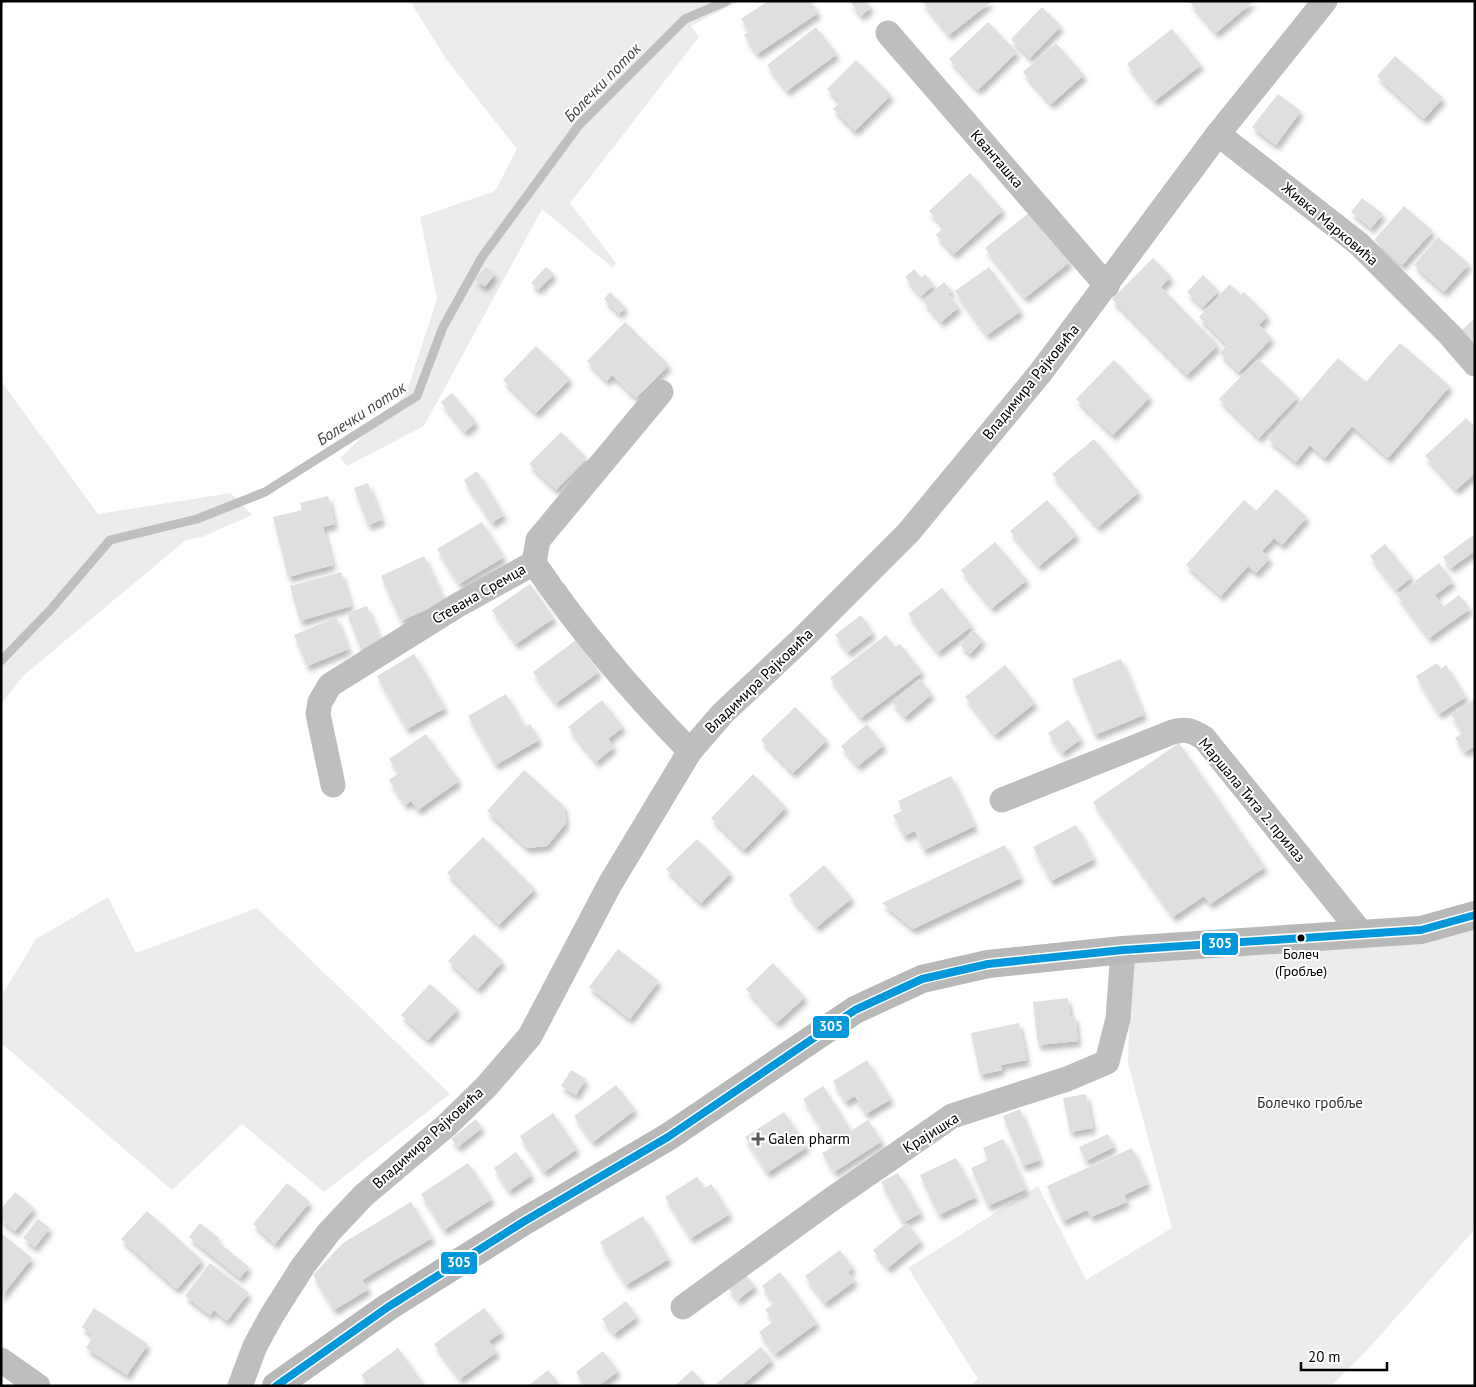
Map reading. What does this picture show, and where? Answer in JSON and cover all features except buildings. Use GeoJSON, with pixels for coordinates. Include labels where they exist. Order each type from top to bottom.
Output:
{"type":"FeatureCollection","features":[{"type":"Feature","properties":{"kind":"street","name":"Владимира Рајковића"},"geometry":{"type":"LineString","coordinates":[[240,1386],[255,1346],[272,1315],[302,1266],[329,1232],[364,1195],[447,1125],[486,1087],[530,1036],[610,884],[690,751],[723,713],[803,638],[908,533],[1041,372],[1107,286],[1218,134],[1325,1]]}},
{"type":"Feature","properties":{"kind":"street","name":"Кванташка"},"geometry":{"type":"LineString","coordinates":[[888,32],[1107,286]]}},
{"type":"Feature","properties":{"kind":"street","name":"Живка Марковића"},"geometry":{"type":"LineString","coordinates":[[1218,134],[1359,244],[1450,335],[1475,364]]}},
{"type":"Feature","properties":{"kind":"street"},"geometry":{"type":"LineString","coordinates":[[534,563],[538,540],[661,392]]}},
{"type":"Feature","properties":{"kind":"street","name":"Стевана Сремца"},"geometry":{"type":"LineString","coordinates":[[333,785],[318,714],[320,702],[330,685],[458,605],[534,563],[567,612],[605,659],[642,702],[690,751]]}},
{"type":"Feature","properties":{"kind":"street","name":"Маршала Тита 2. прилаз"},"geometry":{"type":"LineString","coordinates":[[1002,800],[1170,733],[1184,729],[1192,730],[1204,738],[1363,934]]}},
{"type":"Feature","properties":{"kind":"street"},"geometry":{"type":"LineString","coordinates":[[276,1386],[388,1307],[524,1222],[668,1136],[855,1010],[922,979],[988,964],[1123,950],[1421,930],[1475,915]]}},
{"type":"Feature","properties":{"kind":"street","name":"Крајишка"},"geometry":{"type":"LineString","coordinates":[[683,1307],[832,1199],[952,1116],[1067,1079],[1107,1062],[1118,1020],[1123,950]]}},
{"type":"Feature","properties":{"kind":"street"},"geometry":{"type":"LineString","coordinates":[[1,1360],[38,1386]]}},
{"type":"Feature","properties":{"kind":"green space"},"geometry":{"type":"Polygon","coordinates":[[[410,1],[740,1],[691,26],[699,37],[570,203],[616,263],[613,268],[542,209],[424,426],[347,466],[340,458],[406,394],[437,299],[420,217],[495,191],[517,149],[446,59],[410,1]]]}},
{"type":"Feature","properties":{"kind":"green space"},"geometry":{"type":"Polygon","coordinates":[[[1,381],[98,514],[231,493],[252,515],[202,537],[186,540],[23,676],[1,704],[1,381]]]}},
{"type":"Feature","properties":{"kind":"green space"},"geometry":{"type":"Polygon","coordinates":[[[108,897],[136,953],[257,908],[450,1094],[324,1192],[242,1124],[172,1190],[1,1043],[1,997],[36,939],[108,897]]]}},
{"type":"Feature","properties":{"kind":"green space","name":"Болечко гробље"},"geometry":{"type":"Polygon","coordinates":[[[1475,915],[1475,1229],[1368,1349],[1331,1386],[970,1386],[978,1379],[908,1268],[1038,1186],[1086,1280],[1172,1228],[1128,1063],[1130,984],[1134,949],[1475,915]]]}},
{"type":"Feature","properties":{"kind":"waterway","name":"Болечки поток"},"geometry":{"type":"LineString","coordinates":[[1,661],[52,608],[110,540],[197,519],[265,492],[417,396],[443,327],[482,257],[579,125],[685,19],[727,1]]}},
{"type":"Feature","properties":{"kind":"transit line","name":"305"},"geometry":{"type":"LineString","coordinates":[[276,1386],[388,1307],[523,1222],[668,1137],[855,1010],[922,979],[988,964],[1123,950],[1421,930],[1475,915]]}},
{"type":"Feature","properties":{"kind":"place","name":"Болеч (Гробље)"},"geometry":{"type":"Point","coordinates":[1301,938]}},
{"type":"Feature","properties":{"kind":"place","name":"Galen pharm"},"geometry":{"type":"Point","coordinates":[758,1139]}}]}
